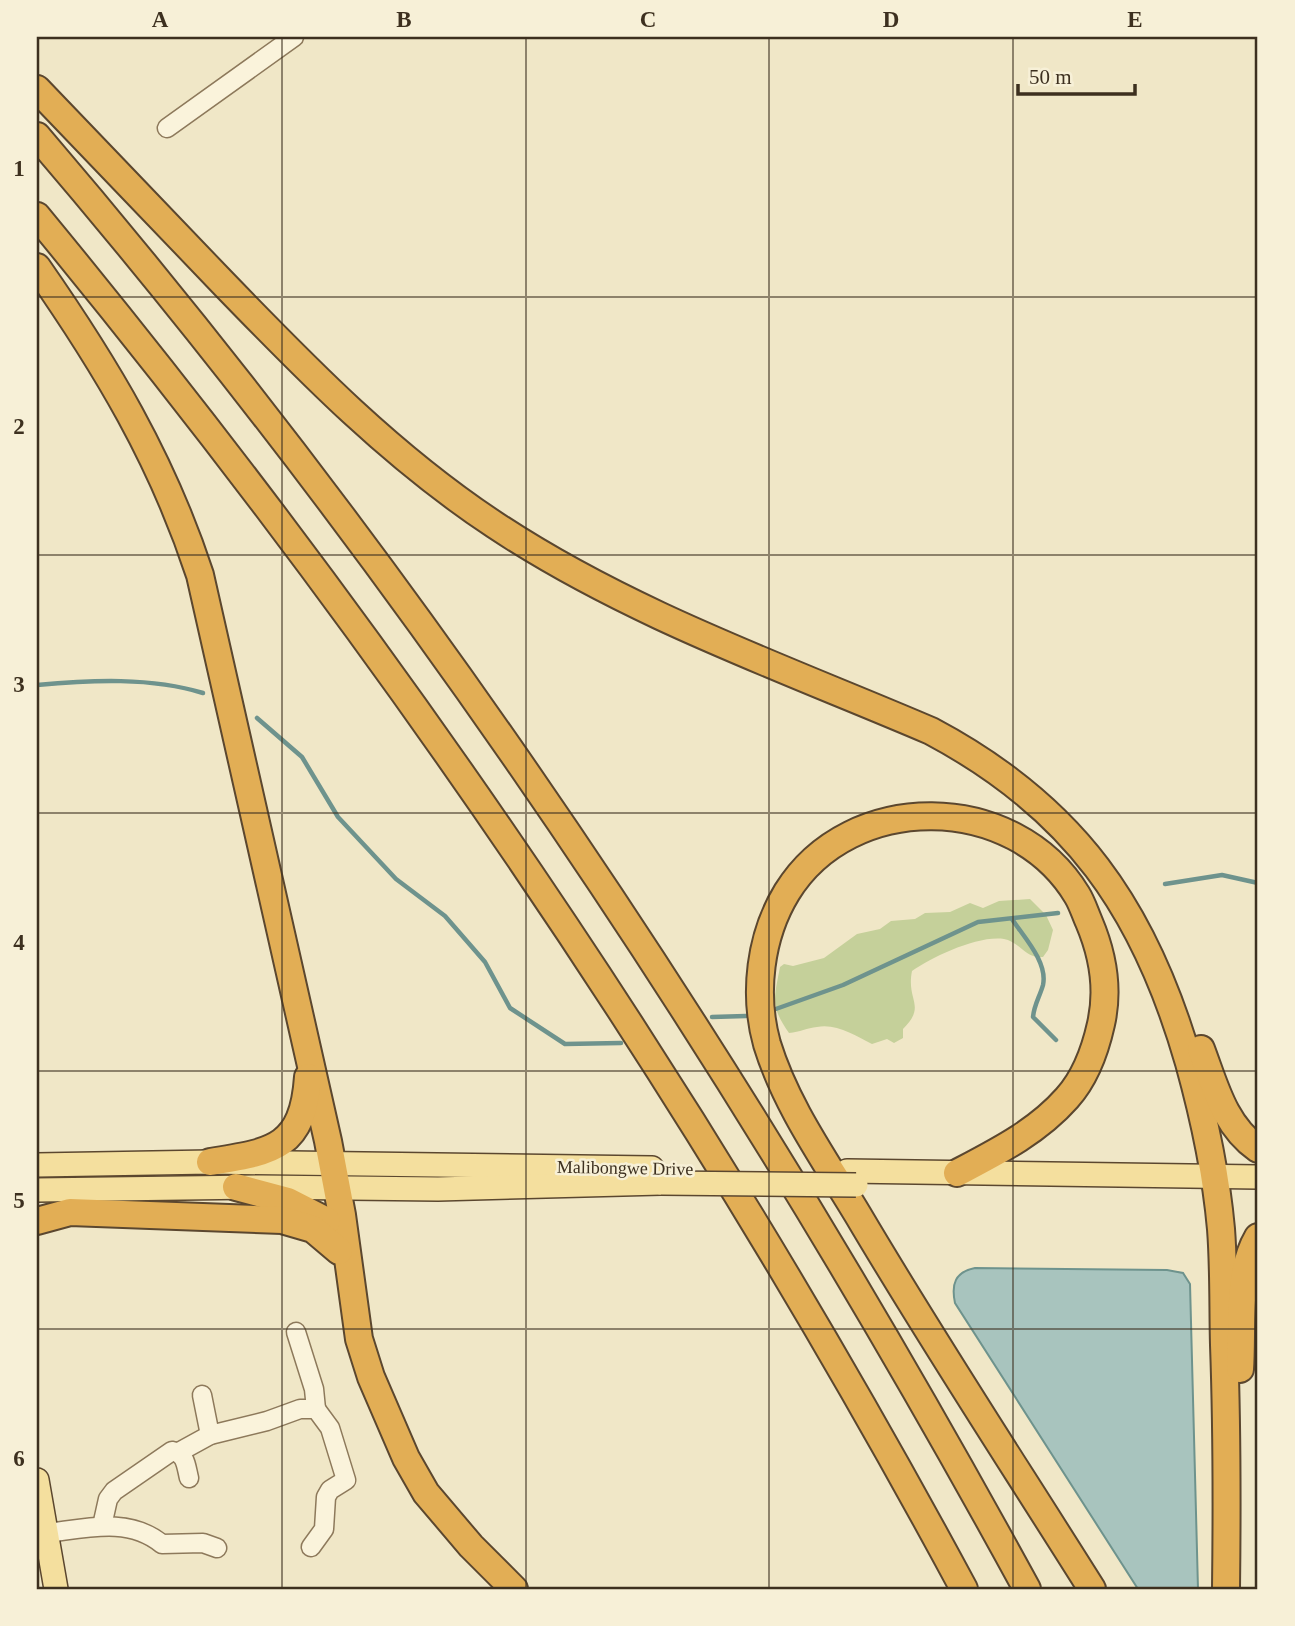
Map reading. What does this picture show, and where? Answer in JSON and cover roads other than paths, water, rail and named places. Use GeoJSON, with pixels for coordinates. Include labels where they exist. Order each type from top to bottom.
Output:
{"type":"FeatureCollection","features":[{"type":"Feature","properties":{"kind":"highway"},"geometry":{"type":"LineString","coordinates":[[37,89],[336,398],[390,447],[454,497],[526,545],[602,588],[649,611],[931,731],[963,748],[1017,785],[1071,834],[1103,874],[1138,930],[1167,990],[1198,1095],[1214,1184],[1221,1228],[1228,1469],[1226,1589]]}},
{"type":"Feature","properties":{"kind":"highway"},"geometry":{"type":"LineString","coordinates":[[37,136],[162,287],[303,467],[504,741],[699,1033],[863,1298],[1027,1589]]}},
{"type":"Feature","properties":{"kind":"highway"},"geometry":{"type":"LineString","coordinates":[[37,216],[262,501],[467,782],[655,1062],[852,1384],[964,1589]]}},
{"type":"Feature","properties":{"kind":"highway"},"geometry":{"type":"LineString","coordinates":[[37,267],[89,343],[134,418],[188,539],[211,611],[334,1175],[359,1339],[371,1377],[406,1458],[447,1519],[514,1589]]}},
{"type":"Feature","properties":{"kind":"highway"},"geometry":{"type":"LineString","coordinates":[[957,1173],[1040,1126],[1069,1096],[1085,1074],[1096,1045],[1103,1014],[1105,983],[1098,943],[1077,895],[1059,873],[1033,849],[1007,833],[981,822],[951,816],[921,815],[859,829],[814,860],[785,894],[769,928],[761,968],[761,1013],[766,1042],[783,1089],[879,1251],[1092,1589]]}},
{"type":"Feature","properties":{"kind":"highway"},"geometry":{"type":"LineString","coordinates":[[1167,990],[1188,1017],[1224,1111],[1235,1128],[1258,1149]]}},
{"type":"Feature","properties":{"kind":"highway"},"geometry":{"type":"LineString","coordinates":[[210,1162],[261,1153],[284,1141],[296,1126],[306,1104],[309,1058]]}},
{"type":"Feature","properties":{"kind":"highway"},"geometry":{"type":"LineString","coordinates":[[236,1187],[288,1201],[323,1217],[330,1224],[351,1289]]}},
{"type":"Feature","properties":{"kind":"highway"},"geometry":{"type":"LineString","coordinates":[[37,1221],[69,1212],[282,1220],[313,1229],[339,1251]]}},
{"type":"Feature","properties":{"kind":"highway"},"geometry":{"type":"LineString","coordinates":[[1228,1469],[1237,1401],[1244,1280],[1247,1262],[1258,1237]]}},
{"type":"Feature","properties":{"kind":"main road","name":"Malibongwe Drive"},"geometry":{"type":"LineString","coordinates":[[37,1165],[210,1162],[334,1175],[851,1178],[1125,1189],[1214,1184]]}},
{"type":"Feature","properties":{"kind":"main road","name":"Malibongwe Drive"},"geometry":{"type":"LineString","coordinates":[[851,1178],[957,1173],[1214,1184]]}},
{"type":"Feature","properties":{"kind":"main road","name":"Malibongwe Drive"},"geometry":{"type":"LineString","coordinates":[[37,1190],[236,1187],[334,1175]]}},
{"type":"Feature","properties":{"kind":"main road"},"geometry":{"type":"LineString","coordinates":[[1214,1184],[1258,1177]]}},
{"type":"Feature","properties":{"kind":"main road"},"geometry":{"type":"LineString","coordinates":[[1214,1184],[1258,1192]]}},
{"type":"Feature","properties":{"kind":"main road"},"geometry":{"type":"LineString","coordinates":[[37,1203],[78,1191]]}},
{"type":"Feature","properties":{"kind":"main road"},"geometry":{"type":"LineString","coordinates":[[37,1481],[48,1533],[49,1575]]}},
{"type":"Feature","properties":{"kind":"street"},"geometry":{"type":"LineString","coordinates":[[167,128],[294,37]]}},
{"type":"Feature","properties":{"kind":"street"},"geometry":{"type":"LineString","coordinates":[[296,1332],[314,1389],[317,1409],[330,1427],[346,1480],[330,1490],[326,1497],[324,1529],[311,1547]]}},
{"type":"Feature","properties":{"kind":"street"},"geometry":{"type":"LineString","coordinates":[[202,1395],[210,1435]]}},
{"type":"Feature","properties":{"kind":"street"},"geometry":{"type":"LineString","coordinates":[[102,1525],[108,1499],[114,1492],[172,1451],[179,1452],[210,1435],[300,1409],[317,1409]]}},
{"type":"Feature","properties":{"kind":"street"},"geometry":{"type":"LineString","coordinates":[[179,1452],[184,1458],[189,1478]]}},
{"type":"Feature","properties":{"kind":"street"},"geometry":{"type":"LineString","coordinates":[[48,1533],[102,1525],[146,1531],[162,1544],[203,1542],[217,1548]]}},
{"type":"Feature","properties":{"kind":"water"},"geometry":{"type":"Polygon","coordinates":[[[975,1268],[1167,1270],[1183,1273],[1190,1284],[1198,1589],[1138,1589],[955,1303],[956,1280],[963,1272],[975,1268]]]}},
{"type":"Feature","properties":{"kind":"waterway"},"geometry":{"type":"LineString","coordinates":[[37,685],[100,681],[142,682],[203,693]]}},
{"type":"Feature","properties":{"kind":"waterway"},"geometry":{"type":"LineString","coordinates":[[257,718],[302,757],[338,817],[396,879],[445,916],[485,962],[510,1008],[565,1044],[621,1043]]}},
{"type":"Feature","properties":{"kind":"waterway"},"geometry":{"type":"LineString","coordinates":[[1165,884],[1222,875],[1258,883]]}},
{"type":"Feature","properties":{"kind":"waterway"},"geometry":{"type":"LineString","coordinates":[[773,1010],[843,985],[978,922],[1058,913]]}},
{"type":"Feature","properties":{"kind":"waterway"},"geometry":{"type":"LineString","coordinates":[[1012,919],[1034,950],[1044,976],[1033,1017],[1056,1040]]}},
{"type":"Feature","properties":{"kind":"waterway"},"geometry":{"type":"LineString","coordinates":[[712,1017],[746,1016]]}}]}
